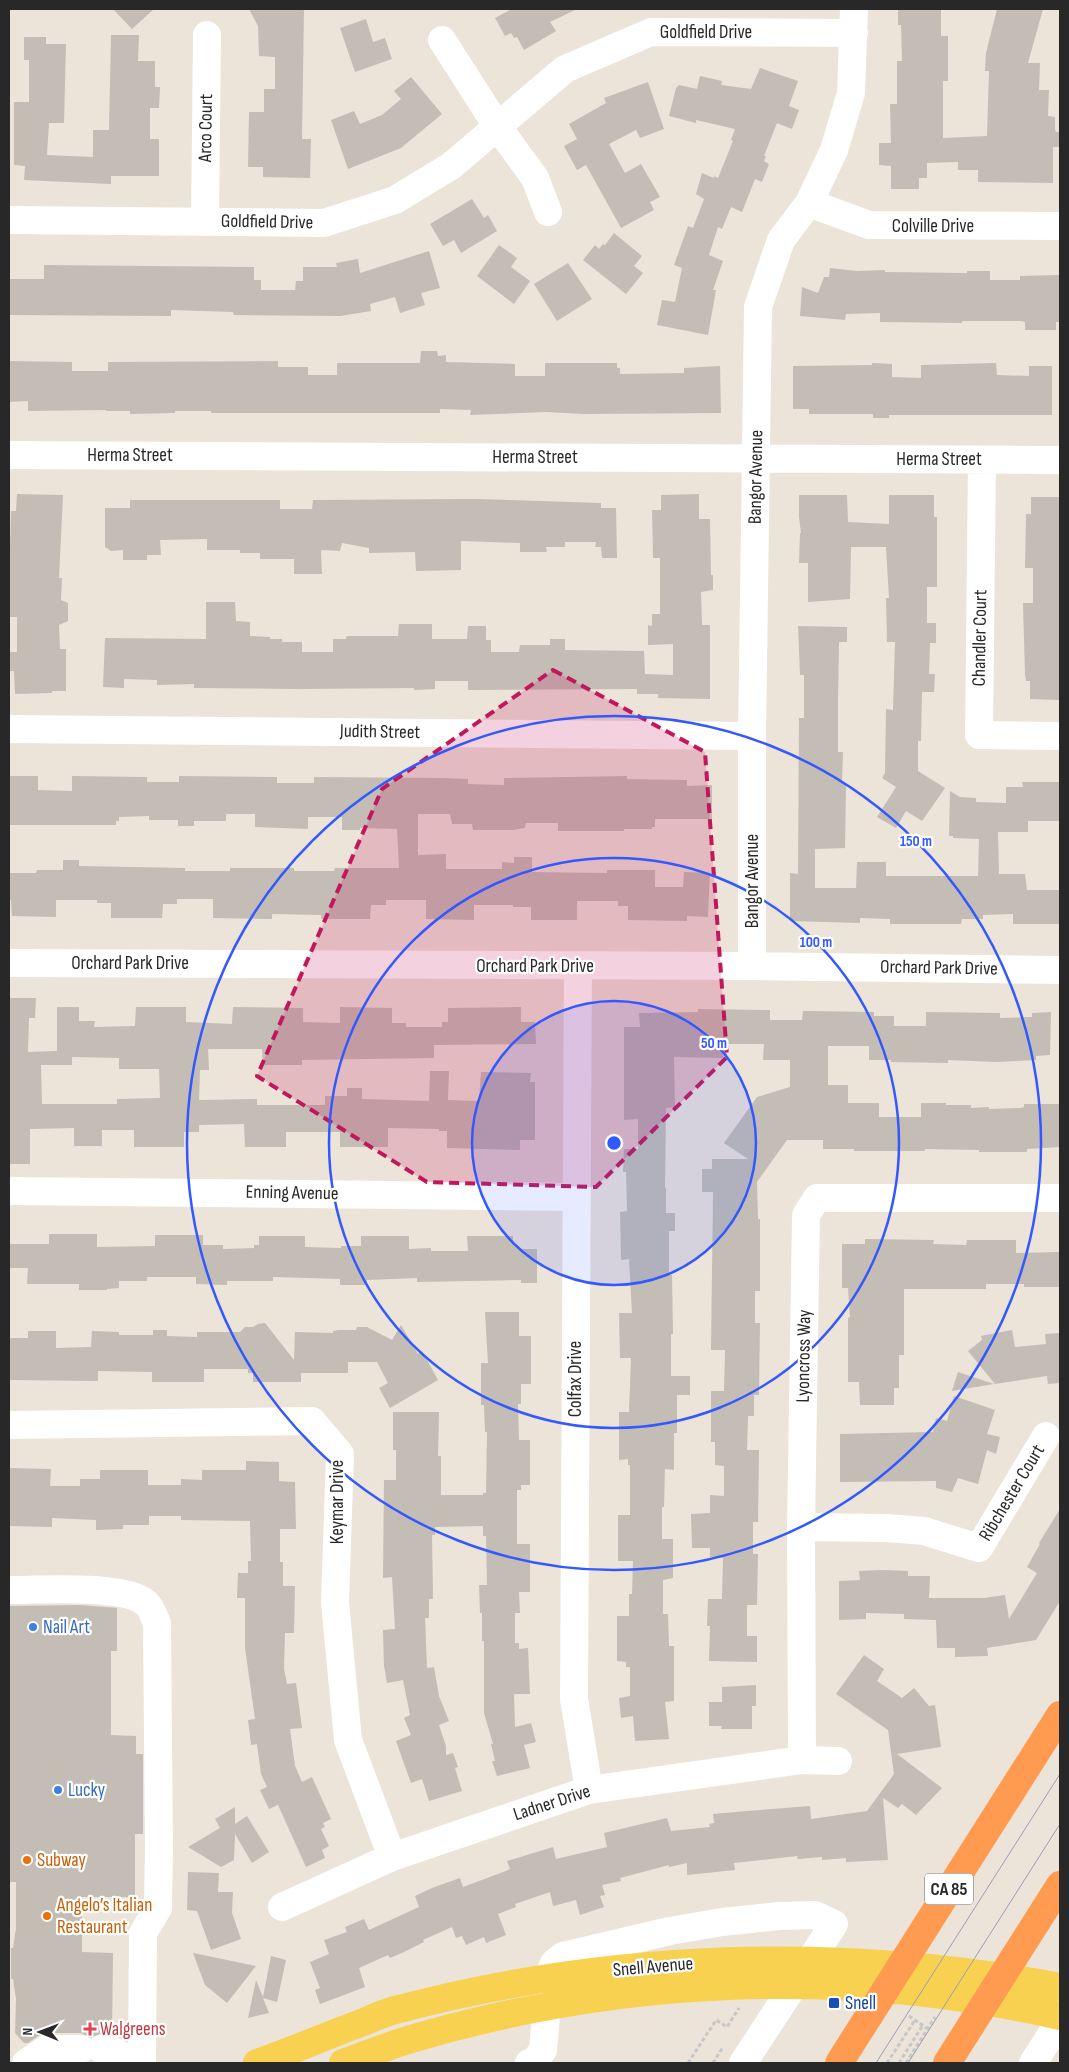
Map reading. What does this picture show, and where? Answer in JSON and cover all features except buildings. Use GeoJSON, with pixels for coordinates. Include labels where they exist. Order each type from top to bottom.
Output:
{"type":"FeatureCollection","features":[{"type":"Feature","properties":{"kind":"highway","name":"CA 85"},"geometry":{"type":"LineString","coordinates":[[839,2063],[1060,1715]]}},
{"type":"Feature","properties":{"kind":"highway"},"geometry":{"type":"LineString","coordinates":[[947,2063],[1060,1885]]}},
{"type":"Feature","properties":{"kind":"main road","name":"Snell Avenue"},"geometry":{"type":"LineString","coordinates":[[257,2063],[397,2009],[510,1985],[608,1971],[686,1964],[819,1960],[882,1963],[945,1970],[1060,1988]]}},
{"type":"Feature","properties":{"kind":"main road","name":"Snell Avenue"},"geometry":{"type":"LineString","coordinates":[[343,2063],[409,2040],[517,2012],[608,1997],[749,1984],[819,1984],[912,1991],[962,1997],[1060,2016]]}},
{"type":"Feature","properties":{"kind":"street","name":"Goldfield Drive"},"geometry":{"type":"LineString","coordinates":[[9,220],[324,223],[395,200],[451,166],[565,69],[651,32],[854,21]]}},
{"type":"Feature","properties":{"kind":"street","name":"Bangor Avenue"},"geometry":{"type":"LineString","coordinates":[[752,966],[752,736],[758,307],[781,240],[809,203],[834,150],[852,93],[854,21]]}},
{"type":"Feature","properties":{"kind":"street","name":"Arco Court"},"geometry":{"type":"LineString","coordinates":[[205,221],[207,35]]}},
{"type":"Feature","properties":{"kind":"street"},"geometry":{"type":"LineString","coordinates":[[442,40],[497,126],[535,178],[548,212]]}},
{"type":"Feature","properties":{"kind":"street","name":"Colville Drive"},"geometry":{"type":"LineString","coordinates":[[809,203],[869,225],[1060,226]]}},
{"type":"Feature","properties":{"kind":"street","name":"Herma Street"},"geometry":{"type":"LineString","coordinates":[[9,455],[1060,460]]}},
{"type":"Feature","properties":{"kind":"street","name":"Chandler Court"},"geometry":{"type":"LineString","coordinates":[[982,460],[979,735],[1060,736]]}},
{"type":"Feature","properties":{"kind":"street","name":"Judith Street"},"geometry":{"type":"LineString","coordinates":[[9,729],[752,736]]}},
{"type":"Feature","properties":{"kind":"street","name":"Orchard Park Drive"},"geometry":{"type":"LineString","coordinates":[[9,963],[752,966],[1060,970]]}},
{"type":"Feature","properties":{"kind":"street","name":"Colfax Drive"},"geometry":{"type":"LineString","coordinates":[[578,966],[574,1699],[589,1790]]}},
{"type":"Feature","properties":{"kind":"street","name":"Enning Avenue"},"geometry":{"type":"LineString","coordinates":[[9,1191],[576,1197]]}},
{"type":"Feature","properties":{"kind":"street","name":"Lyoncross Way"},"geometry":{"type":"LineString","coordinates":[[802,1760],[801,1527],[806,1215],[817,1198],[1060,1198]]}},
{"type":"Feature","properties":{"kind":"street","name":"Keymar Drive"},"geometry":{"type":"LineString","coordinates":[[9,1425],[312,1421],[340,1454],[335,1602],[348,1740],[392,1857]]}},
{"type":"Feature","properties":{"kind":"street","name":"Ribchester Court"},"geometry":{"type":"LineString","coordinates":[[801,1527],[887,1528],[924,1531],[979,1548],[1046,1436]]}},
{"type":"Feature","properties":{"kind":"street"},"geometry":{"type":"LineString","coordinates":[[9,1590],[109,1591],[132,1596],[147,1603],[157,1623],[160,1848],[158,1908],[143,1933],[142,2063]]}},
{"type":"Feature","properties":{"kind":"street","name":"Ladner Drive"},"geometry":{"type":"LineString","coordinates":[[282,1907],[392,1857],[589,1790],[802,1760],[838,1761]]}},
{"type":"Feature","properties":{"kind":"street"},"geometry":{"type":"LineString","coordinates":[[529,2063],[535,2061],[543,2050],[550,1973],[554,1963],[563,1956],[670,1931],[722,1922],[780,1916],[815,1915],[834,1924],[743,2063]]}},
{"type":"Feature","properties":{"kind":"street"},"geometry":{"type":"LineString","coordinates":[[1033,2063],[1060,2021]]}},
{"type":"Feature","properties":{"kind":"street"},"geometry":{"type":"LineString","coordinates":[[26,2063],[47,2049],[111,2050],[134,2063]]}},
{"type":"Feature","properties":{"kind":"path"},"geometry":{"type":"LineString","coordinates":[[688,2063],[716,2020],[727,2027],[742,2003]]}},
{"type":"Feature","properties":{"kind":"path"},"geometry":{"type":"LineString","coordinates":[[911,2009],[908,2016],[928,2029]]}},
{"type":"Feature","properties":{"kind":"path"},"geometry":{"type":"LineString","coordinates":[[906,2063],[937,2012]]}},
{"type":"Feature","properties":{"kind":"path"},"geometry":{"type":"LineString","coordinates":[[887,2063],[914,2020]]}},
{"type":"Feature","properties":{"kind":"path"},"geometry":{"type":"LineString","coordinates":[[899,2063],[923,2025]]}},
{"type":"Feature","properties":{"kind":"highlighted area"},"geometry":{"type":"Polygon","coordinates":[[[553,670],[705,752],[727,1057],[596,1187],[427,1182],[257,1076],[382,789],[553,670]]]}},
{"type":"Feature","properties":{"kind":"tram line"},"geometry":{"type":"LineString","coordinates":[[876,2063],[1060,1774]]}},
{"type":"Feature","properties":{"kind":"tram line"},"geometry":{"type":"LineString","coordinates":[[908,2063],[1060,1824]]}},
{"type":"Feature","properties":{"kind":"place","name":"Nail Art"},"geometry":{"type":"Point","coordinates":[33,1627]}},
{"type":"Feature","properties":{"kind":"place","name":"Lucky"},"geometry":{"type":"Point","coordinates":[58,1790]}},
{"type":"Feature","properties":{"kind":"place","name":"Subway"},"geometry":{"type":"Point","coordinates":[27,1860]}},
{"type":"Feature","properties":{"kind":"place","name":"Angelo’s Italian Restaurant"},"geometry":{"type":"Point","coordinates":[47,1916]}},
{"type":"Feature","properties":{"kind":"place","name":"Snell"},"geometry":{"type":"Point","coordinates":[834,2003]}},
{"type":"Feature","properties":{"kind":"place","name":"Walgreens"},"geometry":{"type":"Point","coordinates":[90,2029]}}]}
